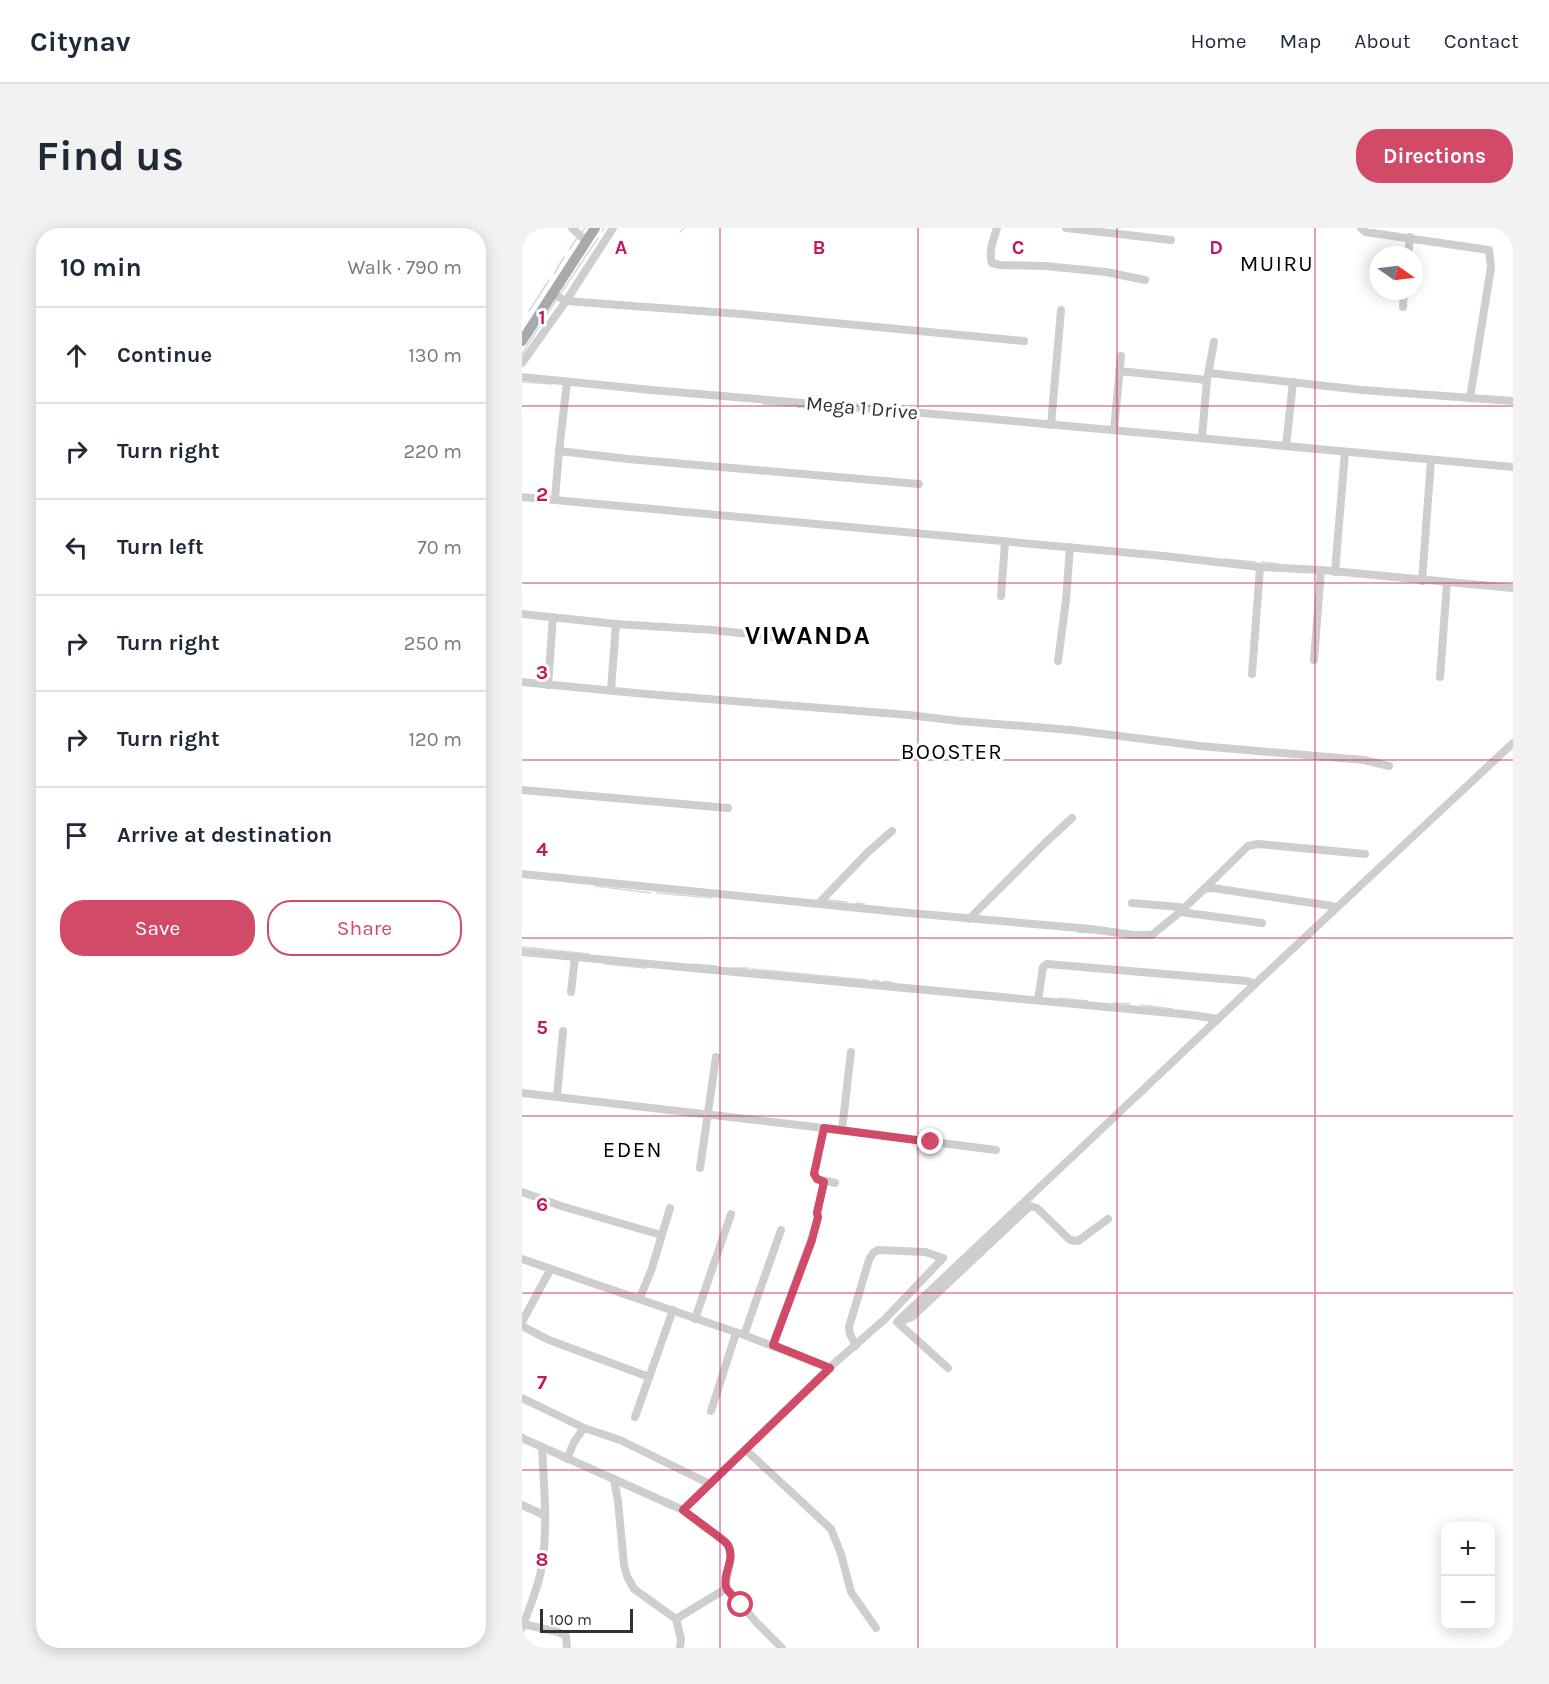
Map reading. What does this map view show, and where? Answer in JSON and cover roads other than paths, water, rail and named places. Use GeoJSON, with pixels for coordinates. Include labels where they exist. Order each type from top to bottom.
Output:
{"type":"FeatureCollection","features":[{"type":"Feature","properties":{"kind":"main road"},"geometry":{"type":"LineString","coordinates":[[522,341],[595,228]]}},
{"type":"Feature","properties":{"kind":"street"},"geometry":{"type":"LineString","coordinates":[[572,228],[586,241]]}},
{"type":"Feature","properties":{"kind":"street"},"geometry":{"type":"LineString","coordinates":[[522,363],[566,302],[613,228]]}},
{"type":"Feature","properties":{"kind":"street"},"geometry":{"type":"LineString","coordinates":[[998,228],[991,249],[991,259],[992,262],[1000,265],[1045,266],[1106,272],[1145,280]]}},
{"type":"Feature","properties":{"kind":"street"},"geometry":{"type":"LineString","coordinates":[[1066,228],[1171,240]]}},
{"type":"Feature","properties":{"kind":"street"},"geometry":{"type":"LineString","coordinates":[[1361,228],[1365,232],[1490,250],[1491,267],[1470,398]]}},
{"type":"Feature","properties":{"kind":"street"},"geometry":{"type":"LineString","coordinates":[[1409,246],[1410,237]]}},
{"type":"Feature","properties":{"kind":"street"},"geometry":{"type":"LineString","coordinates":[[553,294],[566,302],[741,314],[1024,341]]}},
{"type":"Feature","properties":{"kind":"street"},"geometry":{"type":"LineString","coordinates":[[1403,300],[1403,307]]}},
{"type":"Feature","properties":{"kind":"street"},"geometry":{"type":"LineString","coordinates":[[1051,425],[1061,310]]}},
{"type":"Feature","properties":{"kind":"street"},"geometry":{"type":"LineString","coordinates":[[1202,438],[1214,342]]}},
{"type":"Feature","properties":{"kind":"street"},"geometry":{"type":"LineString","coordinates":[[1114,430],[1121,356]]}},
{"type":"Feature","properties":{"kind":"street"},"geometry":{"type":"LineString","coordinates":[[1119,371],[1293,382],[1362,390],[1513,401]]}},
{"type":"Feature","properties":{"kind":"street","name":"Mega 1 Drive"},"geometry":{"type":"LineString","coordinates":[[522,377],[1513,467]]}},
{"type":"Feature","properties":{"kind":"street"},"geometry":{"type":"LineString","coordinates":[[555,499],[567,382]]}},
{"type":"Feature","properties":{"kind":"street"},"geometry":{"type":"LineString","coordinates":[[1286,446],[1293,382]]}},
{"type":"Feature","properties":{"kind":"street"},"geometry":{"type":"LineString","coordinates":[[559,451],[919,484]]}},
{"type":"Feature","properties":{"kind":"street"},"geometry":{"type":"LineString","coordinates":[[1335,572],[1345,452]]}},
{"type":"Feature","properties":{"kind":"street"},"geometry":{"type":"LineString","coordinates":[[1422,581],[1431,460]]}},
{"type":"Feature","properties":{"kind":"street"},"geometry":{"type":"LineString","coordinates":[[522,496],[1260,567],[1321,570],[1513,588]]}},
{"type":"Feature","properties":{"kind":"street"},"geometry":{"type":"LineString","coordinates":[[1001,596],[1005,542]]}},
{"type":"Feature","properties":{"kind":"street"},"geometry":{"type":"LineString","coordinates":[[1058,661],[1070,547]]}},
{"type":"Feature","properties":{"kind":"street"},"geometry":{"type":"LineString","coordinates":[[1252,674],[1260,567]]}},
{"type":"Feature","properties":{"kind":"street"},"geometry":{"type":"LineString","coordinates":[[1314,660],[1321,570]]}},
{"type":"Feature","properties":{"kind":"street"},"geometry":{"type":"LineString","coordinates":[[1440,677],[1447,583]]}},
{"type":"Feature","properties":{"kind":"street"},"geometry":{"type":"LineString","coordinates":[[522,614],[809,640]]}},
{"type":"Feature","properties":{"kind":"street"},"geometry":{"type":"LineString","coordinates":[[548,685],[553,617]]}},
{"type":"Feature","properties":{"kind":"street"},"geometry":{"type":"LineString","coordinates":[[611,690],[616,624]]}},
{"type":"Feature","properties":{"kind":"street"},"geometry":{"type":"LineString","coordinates":[[522,682],[1071,730],[1200,746],[1364,760],[1389,766]]}},
{"type":"Feature","properties":{"kind":"street"},"geometry":{"type":"LineString","coordinates":[[897,1322],[1513,743]]}},
{"type":"Feature","properties":{"kind":"street"},"geometry":{"type":"LineString","coordinates":[[522,790],[728,808]]}},
{"type":"Feature","properties":{"kind":"street"},"geometry":{"type":"LineString","coordinates":[[969,919],[1072,818]]}},
{"type":"Feature","properties":{"kind":"street"},"geometry":{"type":"LineString","coordinates":[[819,903],[867,853],[892,831]]}},
{"type":"Feature","properties":{"kind":"street"},"geometry":{"type":"LineString","coordinates":[[522,874],[1147,935],[1152,934],[1180,912],[1248,846],[1258,844],[1365,854]]}},
{"type":"Feature","properties":{"kind":"street"},"geometry":{"type":"LineString","coordinates":[[1204,889],[1213,888],[1332,906]]}},
{"type":"Feature","properties":{"kind":"street"},"geometry":{"type":"LineString","coordinates":[[1132,903],[1179,907],[1180,912]]}},
{"type":"Feature","properties":{"kind":"street"},"geometry":{"type":"LineString","coordinates":[[1180,912],[1262,923]]}},
{"type":"Feature","properties":{"kind":"street"},"geometry":{"type":"LineString","coordinates":[[522,952],[1192,1014],[1218,1019]]}},
{"type":"Feature","properties":{"kind":"street"},"geometry":{"type":"LineString","coordinates":[[571,992],[575,957]]}},
{"type":"Feature","properties":{"kind":"street"},"geometry":{"type":"LineString","coordinates":[[1038,1000],[1043,967],[1047,964],[1247,981],[1255,984]]}},
{"type":"Feature","properties":{"kind":"street"},"geometry":{"type":"LineString","coordinates":[[557,1096],[562,1031]]}},
{"type":"Feature","properties":{"kind":"street"},"geometry":{"type":"LineString","coordinates":[[842,1130],[851,1052]]}},
{"type":"Feature","properties":{"kind":"street"},"geometry":{"type":"LineString","coordinates":[[700,1168],[716,1057]]}},
{"type":"Feature","properties":{"kind":"street"},"geometry":{"type":"LineString","coordinates":[[522,1093],[996,1150]]}},
{"type":"Feature","properties":{"kind":"street"},"geometry":{"type":"LineString","coordinates":[[824,1128],[814,1174],[817,1179],[835,1183]]}},
{"type":"Feature","properties":{"kind":"street"},"geometry":{"type":"LineString","coordinates":[[773,1345],[812,1240],[824,1182]]}},
{"type":"Feature","properties":{"kind":"street"},"geometry":{"type":"LineString","coordinates":[[522,1192],[561,1206],[662,1235]]}},
{"type":"Feature","properties":{"kind":"street"},"geometry":{"type":"LineString","coordinates":[[885,1319],[897,1322],[912,1317],[1030,1206],[1037,1208],[1070,1240],[1074,1241],[1078,1241],[1108,1218]]}},
{"type":"Feature","properties":{"kind":"street"},"geometry":{"type":"LineString","coordinates":[[640,1298],[652,1268],[670,1208]]}},
{"type":"Feature","properties":{"kind":"street"},"geometry":{"type":"LineString","coordinates":[[695,1319],[731,1214]]}},
{"type":"Feature","properties":{"kind":"street"},"geometry":{"type":"LineString","coordinates":[[711,1411],[781,1230]]}},
{"type":"Feature","properties":{"kind":"street"},"geometry":{"type":"LineString","coordinates":[[683,1510],[830,1368],[856,1346],[885,1319],[943,1258],[925,1252],[878,1250],[873,1253],[849,1327],[856,1346]]}},
{"type":"Feature","properties":{"kind":"street"},"geometry":{"type":"LineString","coordinates":[[522,1259],[773,1345],[830,1368]]}},
{"type":"Feature","properties":{"kind":"street"},"geometry":{"type":"LineString","coordinates":[[550,1270],[522,1324],[549,1340],[649,1377]]}},
{"type":"Feature","properties":{"kind":"street"},"geometry":{"type":"LineString","coordinates":[[635,1418],[673,1310]]}},
{"type":"Feature","properties":{"kind":"street"},"geometry":{"type":"LineString","coordinates":[[897,1322],[948,1368]]}},
{"type":"Feature","properties":{"kind":"street"},"geometry":{"type":"LineString","coordinates":[[522,1398],[584,1428],[620,1440],[710,1484]]}},
{"type":"Feature","properties":{"kind":"street"},"geometry":{"type":"LineString","coordinates":[[567,1459],[574,1442],[584,1428]]}},
{"type":"Feature","properties":{"kind":"street"},"geometry":{"type":"LineString","coordinates":[[522,1438],[683,1510],[725,1541],[731,1558],[727,1588],[782,1648]]}},
{"type":"Feature","properties":{"kind":"street"},"geometry":{"type":"LineString","coordinates":[[542,1447],[544,1515],[542,1566],[523,1626],[558,1632],[566,1636],[567,1648]]}},
{"type":"Feature","properties":{"kind":"street"},"geometry":{"type":"LineString","coordinates":[[746,1450],[831,1529],[842,1554],[851,1592],[876,1628]]}},
{"type":"Feature","properties":{"kind":"street"},"geometry":{"type":"LineString","coordinates":[[614,1480],[627,1576],[634,1589],[676,1619],[681,1639],[680,1648]]}},
{"type":"Feature","properties":{"kind":"street"},"geometry":{"type":"LineString","coordinates":[[522,1505],[544,1515]]}},
{"type":"Feature","properties":{"kind":"street"},"geometry":{"type":"LineString","coordinates":[[676,1619],[727,1588]]}},
{"type":"Feature","properties":{"kind":"waterway"},"geometry":{"type":"LineString","coordinates":[[582,232],[585,228]]}},
{"type":"Feature","properties":{"kind":"waterway"},"geometry":{"type":"LineString","coordinates":[[602,232],[604,228]]}},
{"type":"Feature","properties":{"kind":"waterway"},"geometry":{"type":"LineString","coordinates":[[680,232],[684,228]]}},
{"type":"Feature","properties":{"kind":"waterway"},"geometry":{"type":"LineString","coordinates":[[569,250],[577,238]]}},
{"type":"Feature","properties":{"kind":"waterway"},"geometry":{"type":"LineString","coordinates":[[561,293],[598,238]]}},
{"type":"Feature","properties":{"kind":"waterway"},"geometry":{"type":"LineString","coordinates":[[554,274],[564,257]]}},
{"type":"Feature","properties":{"kind":"waterway"},"geometry":{"type":"LineString","coordinates":[[529,311],[549,280]]}},
{"type":"Feature","properties":{"kind":"waterway"},"geometry":{"type":"LineString","coordinates":[[522,354],[556,300]]}},
{"type":"Feature","properties":{"kind":"waterway"},"geometry":{"type":"LineString","coordinates":[[522,382],[552,384]]}},
{"type":"Feature","properties":{"kind":"waterway"},"geometry":{"type":"LineString","coordinates":[[763,404],[791,406]]}},
{"type":"Feature","properties":{"kind":"waterway"},"geometry":{"type":"LineString","coordinates":[[797,407],[832,410]]}},
{"type":"Feature","properties":{"kind":"waterway"},"geometry":{"type":"LineString","coordinates":[[1224,559],[1256,562]]}},
{"type":"Feature","properties":{"kind":"waterway"},"geometry":{"type":"LineString","coordinates":[[1261,562],[1279,564]]}},
{"type":"Feature","properties":{"kind":"waterway"},"geometry":{"type":"LineString","coordinates":[[595,886],[651,893]]}},
{"type":"Feature","properties":{"kind":"waterway"},"geometry":{"type":"LineString","coordinates":[[657,893],[712,898]]}},
{"type":"Feature","properties":{"kind":"waterway"},"geometry":{"type":"LineString","coordinates":[[828,900],[847,902]]}},
{"type":"Feature","properties":{"kind":"waterway"},"geometry":{"type":"LineString","coordinates":[[856,903],[865,904]]}},
{"type":"Feature","properties":{"kind":"waterway"},"geometry":{"type":"LineString","coordinates":[[1077,932],[1093,933]]}},
{"type":"Feature","properties":{"kind":"waterway"},"geometry":{"type":"LineString","coordinates":[[522,947],[589,954]]}},
{"type":"Feature","properties":{"kind":"waterway"},"geometry":{"type":"LineString","coordinates":[[606,964],[646,968]]}},
{"type":"Feature","properties":{"kind":"waterway"},"geometry":{"type":"LineString","coordinates":[[692,964],[717,966]]}},
{"type":"Feature","properties":{"kind":"waterway"},"geometry":{"type":"LineString","coordinates":[[732,968],[749,968]]}},
{"type":"Feature","properties":{"kind":"waterway"},"geometry":{"type":"LineString","coordinates":[[752,969],[867,980]]}},
{"type":"Feature","properties":{"kind":"waterway"},"geometry":{"type":"LineString","coordinates":[[873,980],[879,981]]}},
{"type":"Feature","properties":{"kind":"waterway"},"geometry":{"type":"LineString","coordinates":[[884,981],[894,983]]}},
{"type":"Feature","properties":{"kind":"waterway"},"geometry":{"type":"LineString","coordinates":[[1059,998],[1088,1001]]}},
{"type":"Feature","properties":{"kind":"waterway"},"geometry":{"type":"LineString","coordinates":[[1113,1003],[1130,1004]]}},
{"type":"Feature","properties":{"kind":"waterway"},"geometry":{"type":"LineString","coordinates":[[1140,1005],[1173,1009]]}},
{"type":"Feature","properties":{"kind":"district","name":"MUIRU"},"geometry":{"type":"Point","coordinates":[1277,264]}},
{"type":"Feature","properties":{"kind":"district","name":"VIWANDA"},"geometry":{"type":"Point","coordinates":[808,635]}},
{"type":"Feature","properties":{"kind":"district","name":"BOOSTER"},"geometry":{"type":"Point","coordinates":[952,752]}},
{"type":"Feature","properties":{"kind":"district","name":"EDEN"},"geometry":{"type":"Point","coordinates":[633,1150]}}]}
